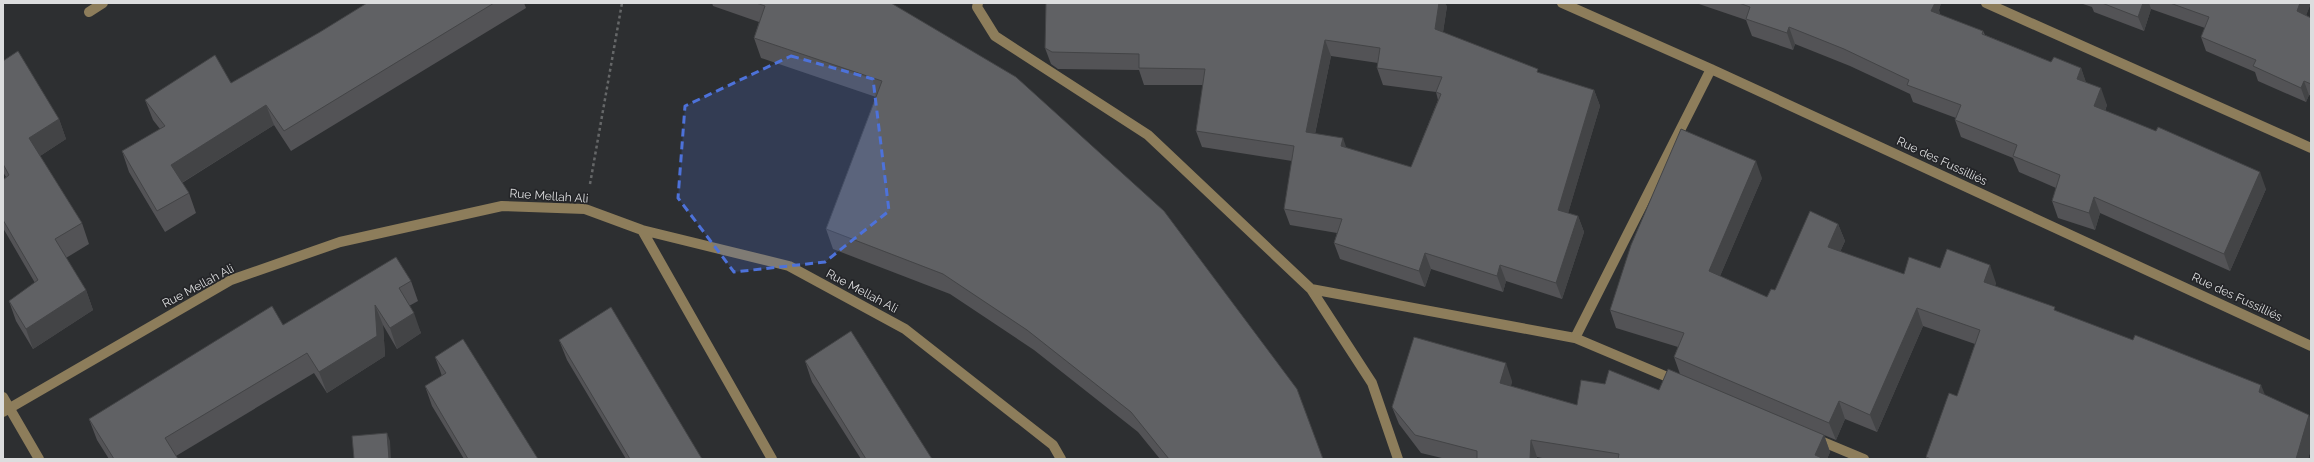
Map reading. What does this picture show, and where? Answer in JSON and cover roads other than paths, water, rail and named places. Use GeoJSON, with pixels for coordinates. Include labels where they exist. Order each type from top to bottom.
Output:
{"type":"FeatureCollection","features":[{"type":"Feature","properties":{"kind":"street"},"geometry":{"type":"LineString","coordinates":[[89,12],[103,3]]}},
{"type":"Feature","properties":{"kind":"street"},"geometry":{"type":"LineString","coordinates":[[978,3],[977,7],[995,36],[1148,135],[1311,289],[1372,383],[1398,459]]}},
{"type":"Feature","properties":{"kind":"street","name":"Rue des Fussilliés"},"geometry":{"type":"LineString","coordinates":[[1562,3],[1711,69],[2311,346]]}},
{"type":"Feature","properties":{"kind":"street"},"geometry":{"type":"LineString","coordinates":[[1986,3],[2311,148]]}},
{"type":"Feature","properties":{"kind":"street"},"geometry":{"type":"LineString","coordinates":[[1575,338],[1711,69]]}},
{"type":"Feature","properties":{"kind":"street","name":"Rue Mellah Ali"},"geometry":{"type":"LineString","coordinates":[[6,410],[231,280],[340,242],[502,206],[585,209],[642,230],[789,266],[905,329],[1053,445],[1061,459]]}},
{"type":"Feature","properties":{"kind":"street"},"geometry":{"type":"LineString","coordinates":[[642,230],[772,459]]}},
{"type":"Feature","properties":{"kind":"street"},"geometry":{"type":"LineString","coordinates":[[1311,289],[1575,338],[1690,386]]}},
{"type":"Feature","properties":{"kind":"street"},"geometry":{"type":"LineString","coordinates":[[3,397],[6,410],[39,459]]}},
{"type":"Feature","properties":{"kind":"street"},"geometry":{"type":"LineString","coordinates":[[1806,435],[1864,459]]}}]}
